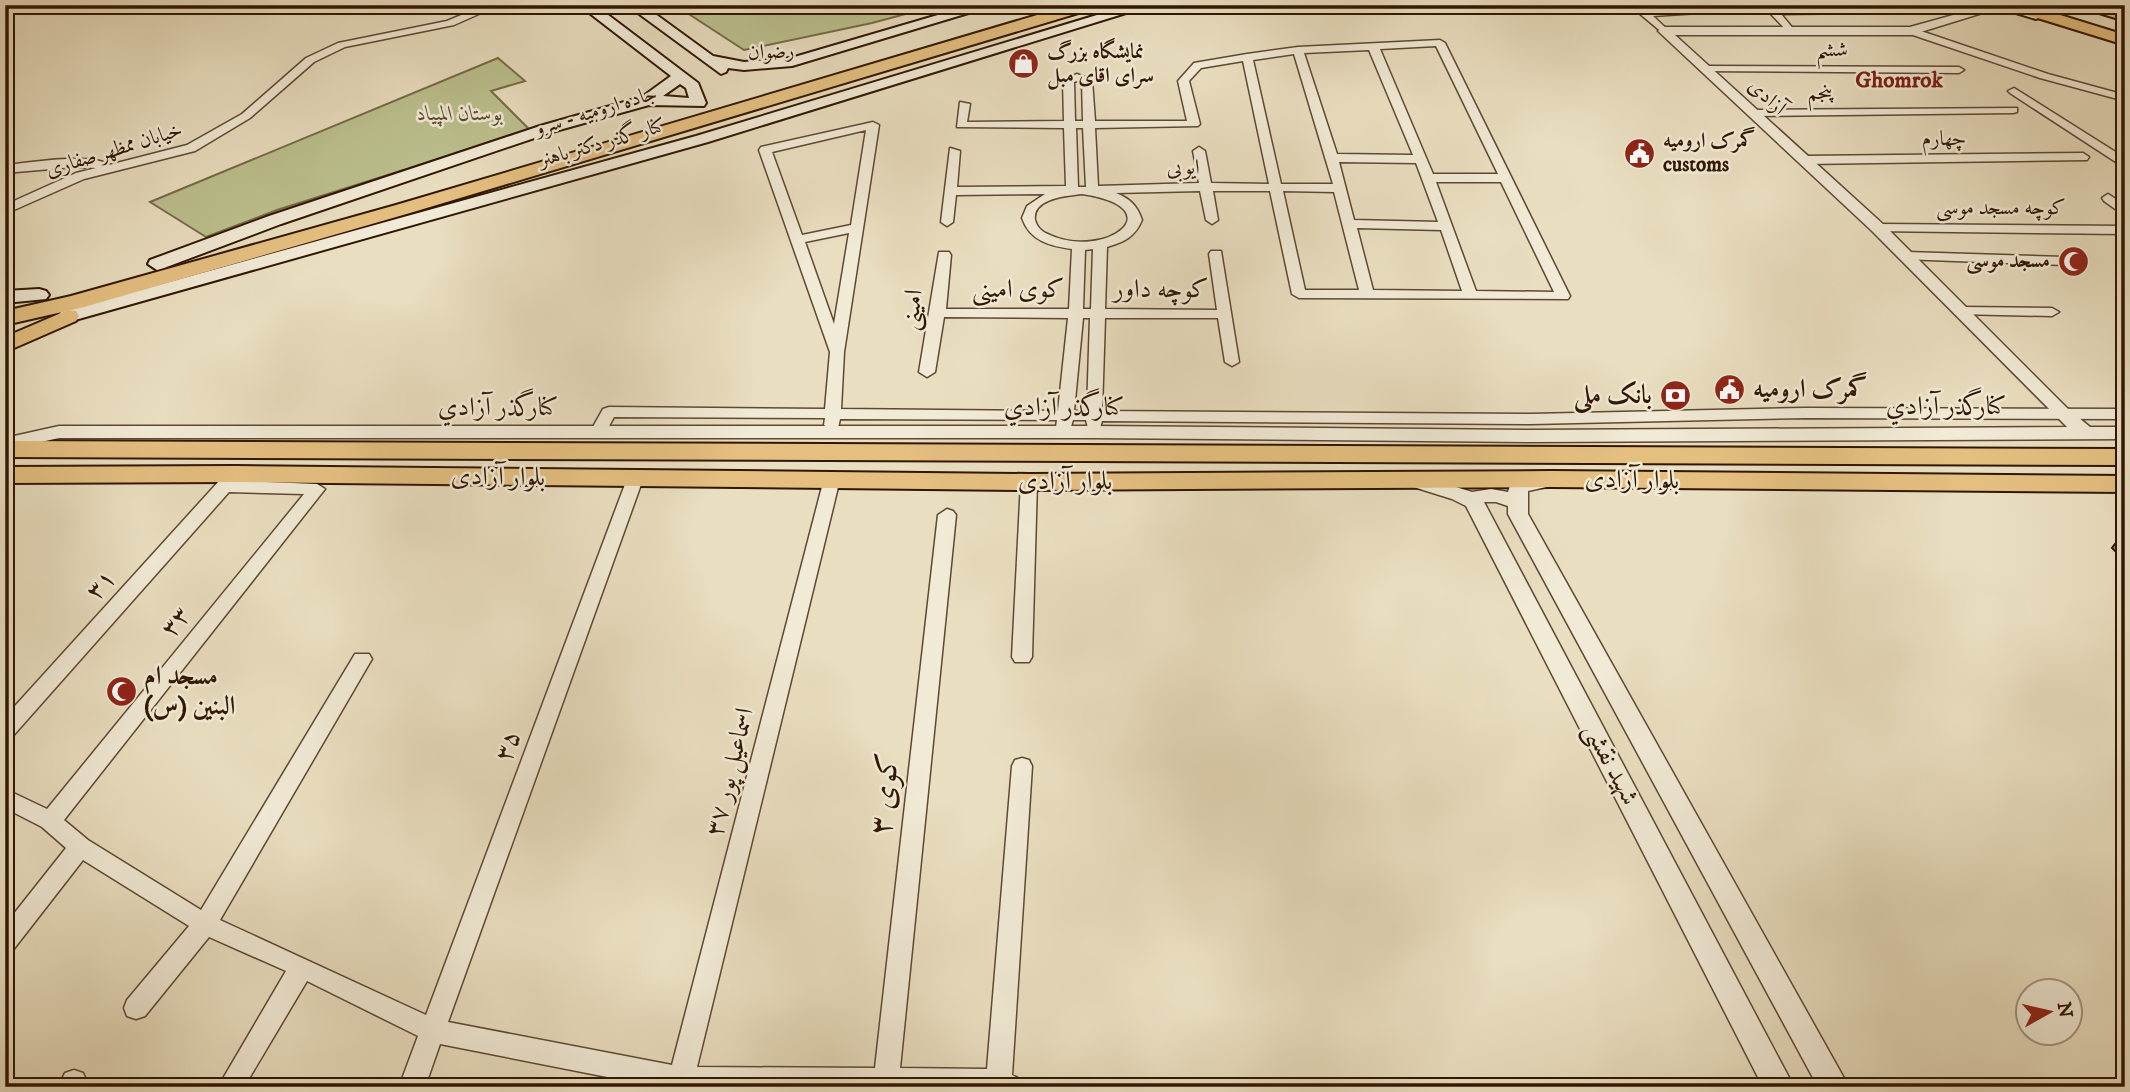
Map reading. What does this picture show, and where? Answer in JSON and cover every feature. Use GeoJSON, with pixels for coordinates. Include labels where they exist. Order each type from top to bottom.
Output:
{"type":"FeatureCollection","features":[{"type":"Feature","properties":{"kind":"highway","name":"جاده ارومیه - سرو"},"geometry":{"type":"LineString","coordinates":[[5,318],[72,309],[1088,5]]}},
{"type":"Feature","properties":{"kind":"highway"},"geometry":{"type":"LineString","coordinates":[[2063,5],[2123,19]]}},
{"type":"Feature","properties":{"kind":"highway"},"geometry":{"type":"LineString","coordinates":[[2089,5],[2123,19]]}},
{"type":"Feature","properties":{"kind":"highway"},"geometry":{"type":"LineString","coordinates":[[2002,6],[2125,41]]}},
{"type":"Feature","properties":{"kind":"highway","name":"جاده ارومیه - سرو"},"geometry":{"type":"LineString","coordinates":[[39,295],[393,198],[690,89],[807,72],[1029,7]]}},
{"type":"Feature","properties":{"kind":"highway"},"geometry":{"type":"LineString","coordinates":[[403,209],[542,184]]}},
{"type":"Feature","properties":{"kind":"main road"},"geometry":{"type":"LineString","coordinates":[[586,5],[690,89]]}},
{"type":"Feature","properties":{"kind":"main road","name":"رضوان"},"geometry":{"type":"LineString","coordinates":[[634,5],[728,75],[807,72]]}},
{"type":"Feature","properties":{"kind":"main road"},"geometry":{"type":"LineString","coordinates":[[710,60],[744,66],[792,62],[988,5]]}},
{"type":"Feature","properties":{"kind":"main road","name":"کنار گذر دکتر باهنر"},"geometry":{"type":"LineString","coordinates":[[72,309],[702,139],[1146,5]]}},
{"type":"Feature","properties":{"kind":"main road"},"geometry":{"type":"LineString","coordinates":[[157,264],[275,220],[546,129],[690,89],[716,85],[726,80],[728,75]]}},
{"type":"Feature","properties":{"kind":"main road"},"geometry":{"type":"LineString","coordinates":[[649,100],[690,89]]}},
{"type":"Feature","properties":{"kind":"main road"},"geometry":{"type":"LineString","coordinates":[[5,299],[39,295]]}},
{"type":"Feature","properties":{"kind":"main road"},"geometry":{"type":"LineString","coordinates":[[5,329],[72,309]]}},
{"type":"Feature","properties":{"kind":"main road"},"geometry":{"type":"LineString","coordinates":[[5,345],[72,309]]}},
{"type":"Feature","properties":{"kind":"main road","name":"بلوار آزادی"},"geometry":{"type":"LineString","coordinates":[[5,449],[1094,433],[2125,457]]}},
{"type":"Feature","properties":{"kind":"main road","name":"بلوار آزادی"},"geometry":{"type":"LineString","coordinates":[[5,475],[230,480],[832,479],[1029,482],[1551,479],[2125,484]]}},
{"type":"Feature","properties":{"kind":"street","name":"خیابان ممظهر صفاری"},"geometry":{"type":"LineString","coordinates":[[5,210],[80,176],[191,148],[246,116],[310,60],[342,45],[450,23],[494,5]]}},
{"type":"Feature","properties":{"kind":"street"},"geometry":{"type":"LineString","coordinates":[[2105,5],[2123,19]]}},
{"type":"Feature","properties":{"kind":"street"},"geometry":{"type":"LineString","coordinates":[[1725,9],[1644,13],[1664,31],[1911,31],[2002,6]]}},
{"type":"Feature","properties":{"kind":"street"},"geometry":{"type":"LineString","coordinates":[[1790,31],[1773,11],[1856,11]]}},
{"type":"Feature","properties":{"kind":"street","name":"آزادی"},"geometry":{"type":"LineString","coordinates":[[1664,31],[1878,228],[2060,412],[2084,432]]}},
{"type":"Feature","properties":{"kind":"street"},"geometry":{"type":"LineString","coordinates":[[1911,31],[2045,76],[2125,98]]}},
{"type":"Feature","properties":{"kind":"street"},"geometry":{"type":"LineString","coordinates":[[964,104],[961,125],[1194,124],[1183,81],[1198,65],[1247,57],[1298,50],[1440,43],[1563,296],[1299,294],[1247,57]]}},
{"type":"Feature","properties":{"kind":"street"},"geometry":{"type":"LineString","coordinates":[[1373,46],[1430,178],[1470,295]]}},
{"type":"Feature","properties":{"kind":"street"},"geometry":{"type":"LineString","coordinates":[[1298,50],[1332,158],[1367,294]]}},
{"type":"Feature","properties":{"kind":"street","name":"ششم"},"geometry":{"type":"LineString","coordinates":[[1705,69],[1959,70]]}},
{"type":"Feature","properties":{"kind":"street"},"geometry":{"type":"LineString","coordinates":[[2045,76],[2014,91],[2125,164]]}},
{"type":"Feature","properties":{"kind":"street"},"geometry":{"type":"LineString","coordinates":[[1077,77],[1087,80],[1088,124],[1092,190],[1122,199],[1132,206],[1137,215],[1136,225],[1128,233],[1100,244],[1079,246],[1045,239],[1027,223],[1027,214],[1032,205],[1056,193],[1072,190],[1068,80],[1077,77]]}},
{"type":"Feature","properties":{"kind":"street","name":"پنجم"},"geometry":{"type":"LineString","coordinates":[[1752,113],[2013,110]]}},
{"type":"Feature","properties":{"kind":"street"},"geometry":{"type":"LineString","coordinates":[[831,434],[835,414],[837,352],[873,125],[765,150],[837,352]]}},
{"type":"Feature","properties":{"kind":"street"},"geometry":{"type":"LineString","coordinates":[[947,222],[954,151]]}},
{"type":"Feature","properties":{"kind":"street"},"geometry":{"type":"LineString","coordinates":[[1199,151],[1212,220]]}},
{"type":"Feature","properties":{"kind":"street","name":"چهارم"},"geometry":{"type":"LineString","coordinates":[[1805,160],[2083,157]]}},
{"type":"Feature","properties":{"kind":"street"},"geometry":{"type":"LineString","coordinates":[[1332,158],[1421,159]]}},
{"type":"Feature","properties":{"kind":"street"},"geometry":{"type":"LineString","coordinates":[[5,169],[74,163],[119,165]]}},
{"type":"Feature","properties":{"kind":"street"},"geometry":{"type":"LineString","coordinates":[[1430,178],[1506,178]]}},
{"type":"Feature","properties":{"kind":"street","name":"ایوبی"},"geometry":{"type":"LineString","coordinates":[[950,191],[1340,188]]}},
{"type":"Feature","properties":{"kind":"street"},"geometry":{"type":"LineString","coordinates":[[2108,198],[2125,212]]}},
{"type":"Feature","properties":{"kind":"street"},"geometry":{"type":"LineString","coordinates":[[1350,224],[1446,226]]}},
{"type":"Feature","properties":{"kind":"street"},"geometry":{"type":"LineString","coordinates":[[797,240],[857,228]]}},
{"type":"Feature","properties":{"kind":"street","name":"کوچه مسجد موسی"},"geometry":{"type":"LineString","coordinates":[[1878,228],[2125,230]]}},
{"type":"Feature","properties":{"kind":"street"},"geometry":{"type":"LineString","coordinates":[[1094,433],[1100,244]]}},
{"type":"Feature","properties":{"kind":"street"},"geometry":{"type":"LineString","coordinates":[[1064,434],[1076,314],[1079,246]]}},
{"type":"Feature","properties":{"kind":"street"},"geometry":{"type":"LineString","coordinates":[[1216,254],[1232,362]]}},
{"type":"Feature","properties":{"kind":"street","name":"امینی"},"geometry":{"type":"LineString","coordinates":[[927,372],[938,313],[944,255]]}},
{"type":"Feature","properties":{"kind":"street"},"geometry":{"type":"LineString","coordinates":[[1906,256],[2064,261]]}},
{"type":"Feature","properties":{"kind":"street"},"geometry":{"type":"LineString","coordinates":[[1960,311],[2052,312]]}},
{"type":"Feature","properties":{"kind":"street","name":"کوی امینی"},"geometry":{"type":"LineString","coordinates":[[938,313],[1097,314]]}},
{"type":"Feature","properties":{"kind":"street","name":"کوچه داور"},"geometry":{"type":"LineString","coordinates":[[1097,314],[1225,314]]}},
{"type":"Feature","properties":{"kind":"street"},"geometry":{"type":"LineString","coordinates":[[597,434],[609,412],[835,414],[1064,434],[1531,419],[1805,414],[2125,414]]}},
{"type":"Feature","properties":{"kind":"street"},"geometry":{"type":"LineString","coordinates":[[1805,414],[1819,433]]}},
{"type":"Feature","properties":{"kind":"street","name":"کنارگذر آزادي"},"geometry":{"type":"LineString","coordinates":[[5,444],[59,432],[1064,434]]}},
{"type":"Feature","properties":{"kind":"street","name":"کنارگذر آزادي"},"geometry":{"type":"LineString","coordinates":[[1094,433],[1534,436],[2125,433]]}},
{"type":"Feature","properties":{"kind":"street","name":"۳۵"},"geometry":{"type":"LineString","coordinates":[[412,1087],[635,479]]}},
{"type":"Feature","properties":{"kind":"street","name":"اسماعیل پور ۳۷"},"geometry":{"type":"LineString","coordinates":[[680,1083],[832,479]]}},
{"type":"Feature","properties":{"kind":"street"},"geometry":{"type":"LineString","coordinates":[[1411,480],[1459,494],[1474,502],[1475,498],[1494,495],[1516,502],[1518,487],[1551,479]]}},
{"type":"Feature","properties":{"kind":"street","name":"۳۳"},"geometry":{"type":"LineString","coordinates":[[50,821],[317,489],[230,480]]}},
{"type":"Feature","properties":{"kind":"street","name":"۳۱"},"geometry":{"type":"LineString","coordinates":[[5,731],[230,480]]}},
{"type":"Feature","properties":{"kind":"street"},"geometry":{"type":"LineString","coordinates":[[1022,657],[1029,482]]}},
{"type":"Feature","properties":{"kind":"street","name":"شهید نقشی"},"geometry":{"type":"LineString","coordinates":[[1474,502],[1779,1087]]}},
{"type":"Feature","properties":{"kind":"street","name":"شهید نقشی"},"geometry":{"type":"LineString","coordinates":[[1516,502],[1518,514],[1834,1087]]}},
{"type":"Feature","properties":{"kind":"street","name":"کوی ۳"},"geometry":{"type":"LineString","coordinates":[[886,1079],[947,515]]}},
{"type":"Feature","properties":{"kind":"street"},"geometry":{"type":"LineString","coordinates":[[135,1009],[205,924],[362,659]]}},
{"type":"Feature","properties":{"kind":"street"},"geometry":{"type":"LineString","coordinates":[[5,798],[50,821],[80,847],[205,924],[302,967],[433,1031],[680,1083],[886,1079],[1004,1084],[1022,766]]}},
{"type":"Feature","properties":{"kind":"street"},"geometry":{"type":"LineString","coordinates":[[5,943],[80,847]]}},
{"type":"Feature","properties":{"kind":"street"},"geometry":{"type":"LineString","coordinates":[[230,1087],[302,967]]}},
{"type":"Feature","properties":{"kind":"green space"},"geometry":{"type":"Polygon","coordinates":[[[675,5],[939,5],[872,23],[744,50],[675,5]]]}},
{"type":"Feature","properties":{"kind":"green space","name":"بوستان المپیاد"},"geometry":{"type":"Polygon","coordinates":[[[498,58],[525,81],[491,91],[530,130],[277,210],[206,237],[150,202],[498,58]]]}},
{"type":"Feature","properties":{"kind":"place","name":"نمایشگاه بزرگ سرای اقای مبل"},"geometry":{"type":"Point","coordinates":[1024,64]}},
{"type":"Feature","properties":{"kind":"place","name":"گمرک ارومیه customs"},"geometry":{"type":"Point","coordinates":[1640,153]}},
{"type":"Feature","properties":{"kind":"place","name":"مسجد موسی"},"geometry":{"type":"Point","coordinates":[2073,261]}},
{"type":"Feature","properties":{"kind":"place","name":"گمرک ارومیه"},"geometry":{"type":"Point","coordinates":[1730,389]}},
{"type":"Feature","properties":{"kind":"place","name":"بانک ملى"},"geometry":{"type":"Point","coordinates":[1675,395]}},
{"type":"Feature","properties":{"kind":"place","name":"مسجد ام البنین (س)"},"geometry":{"type":"Point","coordinates":[121,691]}},
{"type":"Feature","properties":{"kind":"district","name":"Ghomrok"},"geometry":{"type":"Point","coordinates":[1899,80]}}]}
